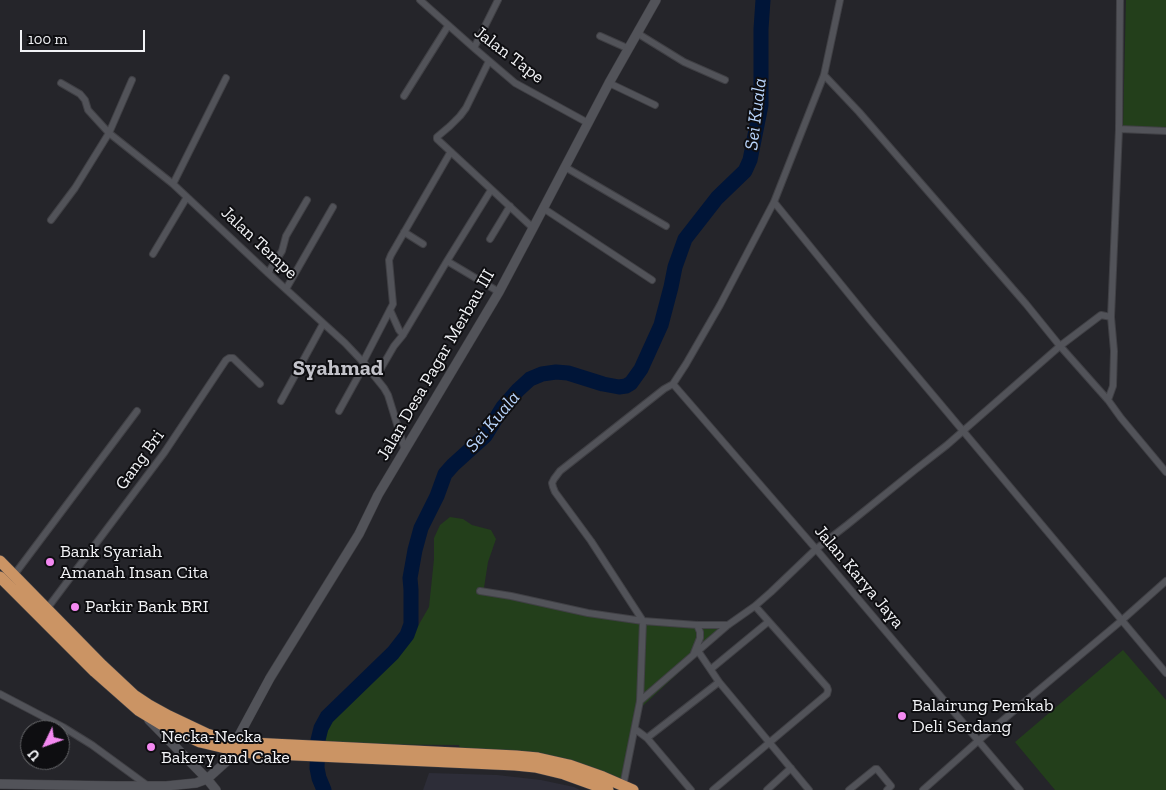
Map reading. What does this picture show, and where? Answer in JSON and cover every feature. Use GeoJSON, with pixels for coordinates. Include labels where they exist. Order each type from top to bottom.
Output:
{"type":"FeatureCollection","features":[{"type":"Feature","properties":{"kind":"highway"},"geometry":{"type":"LineString","coordinates":[[0,562],[46,610],[134,695],[169,716],[237,746]]}},
{"type":"Feature","properties":{"kind":"highway"},"geometry":{"type":"LineString","coordinates":[[0,577],[95,672],[138,710],[161,724],[200,742],[275,750],[538,758],[569,765],[628,788]]}},
{"type":"Feature","properties":{"kind":"highway"},"geometry":{"type":"LineString","coordinates":[[338,752],[436,761],[525,766],[564,774],[608,790]]}},
{"type":"Feature","properties":{"kind":"street","name":"Jalan Tape"},"geometry":{"type":"LineString","coordinates":[[420,0],[515,83],[588,123]]}},
{"type":"Feature","properties":{"kind":"street"},"geometry":{"type":"LineString","coordinates":[[474,48],[498,0]]}},
{"type":"Feature","properties":{"kind":"street","name":"Jalan Desa Pagar Merbau III"},"geometry":{"type":"LineString","coordinates":[[237,746],[270,678],[359,534],[378,495],[499,292],[609,83],[656,0]]}},
{"type":"Feature","properties":{"kind":"street"},"geometry":{"type":"LineString","coordinates":[[628,788],[640,701],[643,622],[591,541],[555,492],[552,483],[560,472],[664,389],[673,384],[686,364],[720,305],[774,202],[824,75],[840,0]]}},
{"type":"Feature","properties":{"kind":"street"},"geometry":{"type":"LineString","coordinates":[[1108,400],[1113,386],[1114,351],[1111,317],[1119,129],[1120,0]]}},
{"type":"Feature","properties":{"kind":"street"},"geometry":{"type":"LineString","coordinates":[[404,96],[448,26]]}},
{"type":"Feature","properties":{"kind":"street"},"geometry":{"type":"LineString","coordinates":[[637,33],[684,62],[725,80]]}},
{"type":"Feature","properties":{"kind":"street"},"geometry":{"type":"LineString","coordinates":[[600,36],[628,48]]}},
{"type":"Feature","properties":{"kind":"street"},"geometry":{"type":"LineString","coordinates":[[489,61],[460,116],[437,137],[437,140],[533,228]]}},
{"type":"Feature","properties":{"kind":"street"},"geometry":{"type":"LineString","coordinates":[[824,75],[866,120],[1026,304],[1108,400],[1166,472]]}},
{"type":"Feature","properties":{"kind":"street"},"geometry":{"type":"LineString","coordinates":[[173,184],[226,78]]}},
{"type":"Feature","properties":{"kind":"street"},"geometry":{"type":"LineString","coordinates":[[51,220],[75,188],[109,133],[132,80]]}},
{"type":"Feature","properties":{"kind":"street","name":"Jalan Tempe"},"geometry":{"type":"LineString","coordinates":[[61,83],[80,94],[88,110],[109,133],[173,184],[323,324],[345,342],[376,377],[388,395],[406,448]]}},
{"type":"Feature","properties":{"kind":"street"},"geometry":{"type":"LineString","coordinates":[[609,83],[655,105]]}},
{"type":"Feature","properties":{"kind":"street"},"geometry":{"type":"LineString","coordinates":[[1119,129],[1166,131]]}},
{"type":"Feature","properties":{"kind":"street"},"geometry":{"type":"LineString","coordinates":[[339,411],[393,301],[389,260],[391,255],[450,153]]}},
{"type":"Feature","properties":{"kind":"street"},"geometry":{"type":"LineString","coordinates":[[565,167],[666,226]]}},
{"type":"Feature","properties":{"kind":"street"},"geometry":{"type":"LineString","coordinates":[[376,377],[491,190]]}},
{"type":"Feature","properties":{"kind":"street"},"geometry":{"type":"LineString","coordinates":[[153,254],[187,197]]}},
{"type":"Feature","properties":{"kind":"street"},"geometry":{"type":"LineString","coordinates":[[268,273],[282,251],[286,236],[307,200]]}},
{"type":"Feature","properties":{"kind":"street"},"geometry":{"type":"LineString","coordinates":[[774,202],[870,320],[1166,673]]}},
{"type":"Feature","properties":{"kind":"street"},"geometry":{"type":"LineString","coordinates":[[490,239],[510,206]]}},
{"type":"Feature","properties":{"kind":"street"},"geometry":{"type":"LineString","coordinates":[[286,289],[333,207]]}},
{"type":"Feature","properties":{"kind":"street"},"geometry":{"type":"LineString","coordinates":[[543,208],[652,280]]}},
{"type":"Feature","properties":{"kind":"street"},"geometry":{"type":"LineString","coordinates":[[404,232],[423,244]]}},
{"type":"Feature","properties":{"kind":"street"},"geometry":{"type":"LineString","coordinates":[[447,261],[499,292]]}},
{"type":"Feature","properties":{"kind":"street"},"geometry":{"type":"LineString","coordinates":[[390,310],[402,337]]}},
{"type":"Feature","properties":{"kind":"street"},"geometry":{"type":"LineString","coordinates":[[640,701],[728,625],[755,606],[816,549],[964,431],[1060,346],[1101,315],[1111,317]]}},
{"type":"Feature","properties":{"kind":"street"},"geometry":{"type":"LineString","coordinates":[[281,401],[323,324]]}},
{"type":"Feature","properties":{"kind":"street","name":"Gang Bri"},"geometry":{"type":"LineString","coordinates":[[46,610],[162,455],[226,360],[233,358],[260,384]]}},
{"type":"Feature","properties":{"kind":"street","name":"Jalan Karya Jaya"},"geometry":{"type":"LineString","coordinates":[[673,384],[816,549],[1020,790]]}},
{"type":"Feature","properties":{"kind":"street"},"geometry":{"type":"LineString","coordinates":[[14,575],[137,411]]}},
{"type":"Feature","properties":{"kind":"street"},"geometry":{"type":"LineString","coordinates":[[923,790],[1166,581]]}},
{"type":"Feature","properties":{"kind":"street"},"geometry":{"type":"LineString","coordinates":[[480,591],[643,622],[728,625]]}},
{"type":"Feature","properties":{"kind":"street"},"geometry":{"type":"LineString","coordinates":[[713,790],[827,694],[828,690],[755,606]]}},
{"type":"Feature","properties":{"kind":"street"},"geometry":{"type":"LineString","coordinates":[[710,669],[768,622]]}},
{"type":"Feature","properties":{"kind":"street"},"geometry":{"type":"LineString","coordinates":[[692,657],[700,638],[698,625]]}},
{"type":"Feature","properties":{"kind":"street"},"geometry":{"type":"LineString","coordinates":[[698,651],[719,682],[809,790]]}},
{"type":"Feature","properties":{"kind":"street"},"geometry":{"type":"LineString","coordinates":[[647,738],[719,682]]}},
{"type":"Feature","properties":{"kind":"street"},"geometry":{"type":"LineString","coordinates":[[0,694],[70,731],[111,758],[148,786]]}},
{"type":"Feature","properties":{"kind":"street"},"geometry":{"type":"LineString","coordinates":[[138,710],[216,790]]}},
{"type":"Feature","properties":{"kind":"street"},"geometry":{"type":"LineString","coordinates":[[635,729],[647,738],[691,790]]}},
{"type":"Feature","properties":{"kind":"street"},"geometry":{"type":"LineString","coordinates":[[0,784],[166,786],[196,783],[207,779],[237,746]]}},
{"type":"Feature","properties":{"kind":"street"},"geometry":{"type":"LineString","coordinates":[[767,790],[791,768]]}},
{"type":"Feature","properties":{"kind":"street"},"geometry":{"type":"LineString","coordinates":[[849,790],[875,768],[891,789]]}},
{"type":"Feature","properties":{"kind":"shaded area"},"geometry":{"type":"Polygon","coordinates":[[[429,773],[497,775],[541,780],[580,790],[423,790],[429,773]]]}},
{"type":"Feature","properties":{"kind":"green space"},"geometry":{"type":"Polygon","coordinates":[[[1126,0],[1166,0],[1166,128],[1123,126],[1126,0]]]}},
{"type":"Feature","properties":{"kind":"green space"},"geometry":{"type":"Polygon","coordinates":[[[450,517],[463,519],[472,525],[491,530],[496,539],[488,562],[483,594],[640,623],[728,627],[634,714],[621,782],[460,750],[459,745],[335,744],[324,740],[329,722],[386,665],[418,626],[429,607],[434,559],[434,538],[440,525],[450,517]]]}},
{"type":"Feature","properties":{"kind":"green space"},"geometry":{"type":"Polygon","coordinates":[[[1123,650],[1166,700],[1166,790],[1055,790],[1015,742],[1123,650]]]}},
{"type":"Feature","properties":{"kind":"waterway","name":"Sei Kuala"},"geometry":{"type":"LineString","coordinates":[[324,790],[317,768],[318,740],[321,728],[327,717],[393,653],[407,635],[411,624],[410,578],[415,550],[421,528],[437,496],[445,474],[485,436],[503,407],[530,379],[542,374],[568,373],[619,387],[631,383],[641,369],[661,325],[675,267],[685,239],[717,198],[745,171],[750,160],[761,105],[763,0]]}},
{"type":"Feature","properties":{"kind":"place","name":"Bank Syariah Amanah Insan Cita"},"geometry":{"type":"Point","coordinates":[50,562]}},
{"type":"Feature","properties":{"kind":"place","name":"Parkir Bank BRI"},"geometry":{"type":"Point","coordinates":[75,607]}},
{"type":"Feature","properties":{"kind":"place","name":"Balairung Pemkab Deli Serdang"},"geometry":{"type":"Point","coordinates":[902,716]}},
{"type":"Feature","properties":{"kind":"place","name":"Necka-Necka Bakery and Cake"},"geometry":{"type":"Point","coordinates":[151,747]}},
{"type":"Feature","properties":{"kind":"district","name":"Syahmad"},"geometry":{"type":"Point","coordinates":[338,369]}}]}
